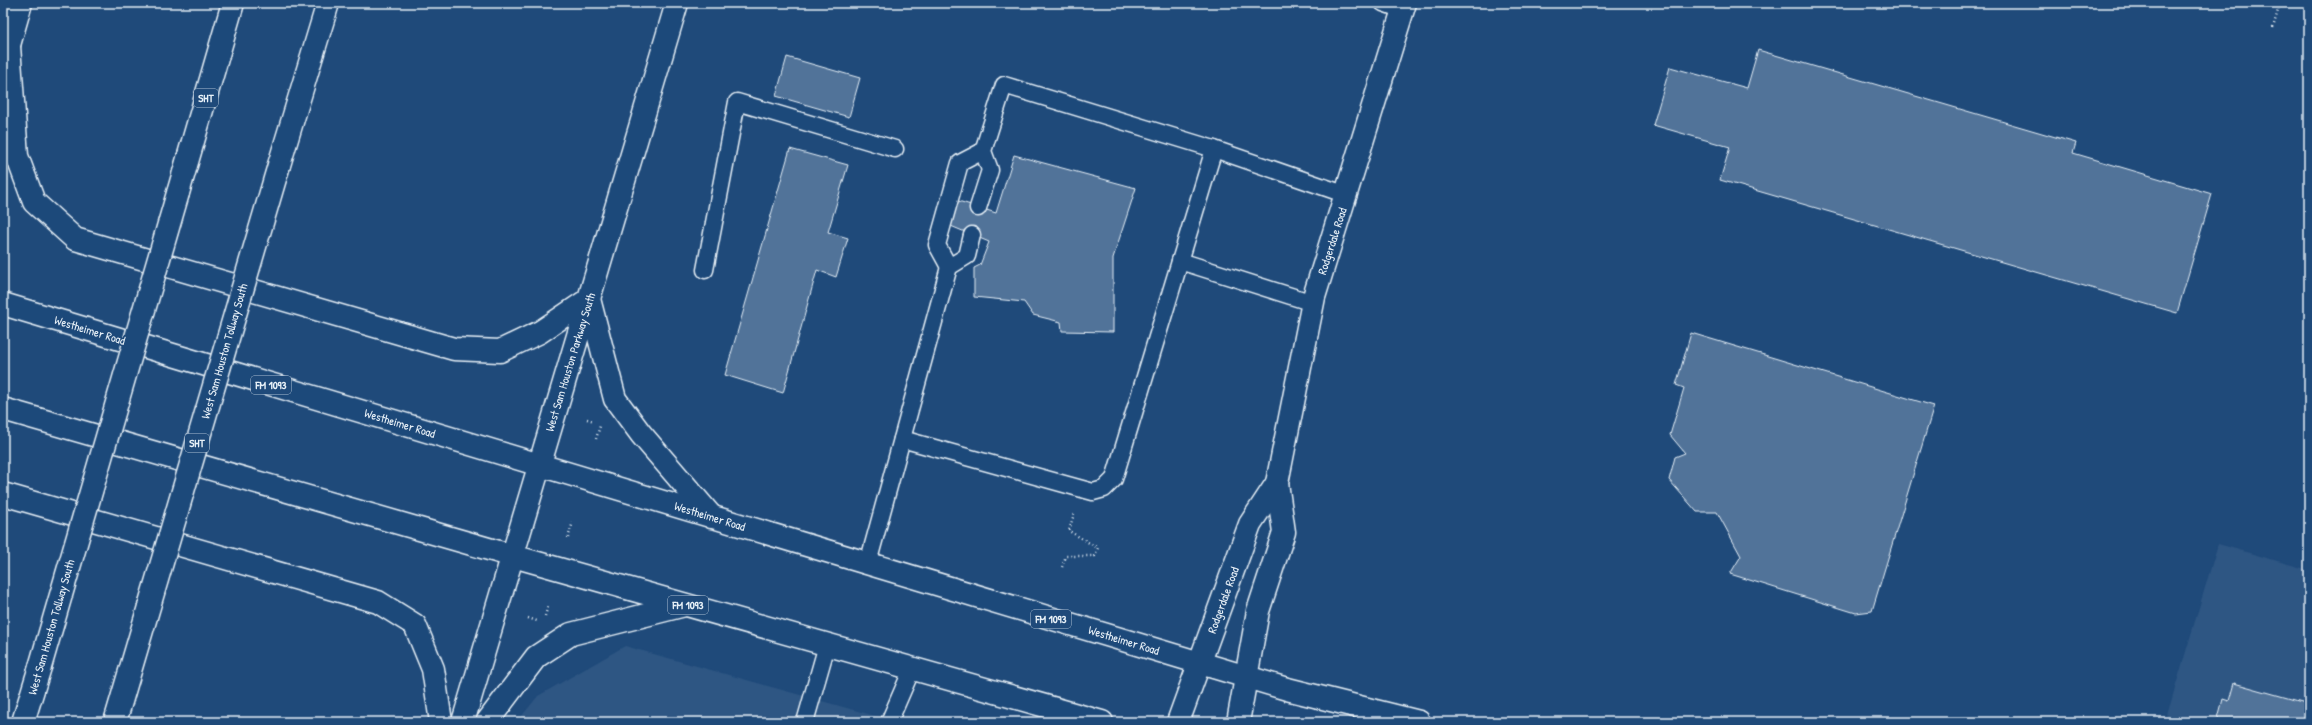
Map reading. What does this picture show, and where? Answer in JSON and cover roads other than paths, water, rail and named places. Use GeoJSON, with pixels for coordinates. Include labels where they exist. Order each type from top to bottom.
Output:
{"type":"FeatureCollection","features":[{"type":"Feature","properties":{"kind":"main road"},"geometry":{"type":"LineString","coordinates":[[21,3],[6,56],[17,156],[34,202],[75,239],[454,349],[500,351],[540,332],[589,299],[615,399],[641,434],[712,516]]}},
{"type":"Feature","properties":{"kind":"main road","name":"West Sam Houston Tollway South"},"geometry":{"type":"LineString","coordinates":[[24,722],[233,3]]}},
{"type":"Feature","properties":{"kind":"main road","name":"West Sam Houston Tollway South"},"geometry":{"type":"LineString","coordinates":[[115,722],[328,3]]}},
{"type":"Feature","properties":{"kind":"main road","name":"West Sam Houston Parkway South"},"geometry":{"type":"LineString","coordinates":[[464,722],[677,3]]}},
{"type":"Feature","properties":{"kind":"main road","name":"Rodgerdale Road"},"geometry":{"type":"LineString","coordinates":[[1238,722],[1258,611],[1284,532],[1277,484],[1312,303],[1347,195],[1397,5]]}},
{"type":"Feature","properties":{"kind":"main road","name":"Westheimer Road"},"geometry":{"type":"LineString","coordinates":[[3,304],[1200,663],[1419,722]]}},
{"type":"Feature","properties":{"kind":"main road","name":"FM 1093"},"geometry":{"type":"LineString","coordinates":[[3,409],[513,556],[1102,722]]}},
{"type":"Feature","properties":{"kind":"main road","name":"Rodgerdale Road"},"geometry":{"type":"LineString","coordinates":[[1178,722],[1250,524],[1277,484]]}},
{"type":"Feature","properties":{"kind":"main road"},"geometry":{"type":"LineString","coordinates":[[3,494],[378,602],[415,625],[433,668],[441,722]]}},
{"type":"Feature","properties":{"kind":"main road"},"geometry":{"type":"LineString","coordinates":[[488,722],[536,657],[571,634],[687,605]]}},
{"type":"Feature","properties":{"kind":"lane"},"geometry":{"type":"LineString","coordinates":[[978,208],[990,170],[983,151],[1004,85],[1214,149],[1347,195]]}},
{"type":"Feature","properties":{"kind":"lane"},"geometry":{"type":"LineString","coordinates":[[705,270],[737,102],[895,149]]}},
{"type":"Feature","properties":{"kind":"lane"},"geometry":{"type":"LineString","coordinates":[[902,439],[1093,492],[1104,489],[1114,479],[1214,149]]}},
{"type":"Feature","properties":{"kind":"lane"},"geometry":{"type":"LineString","coordinates":[[949,267],[937,245],[960,163],[983,151]]}},
{"type":"Feature","properties":{"kind":"lane"},"geometry":{"type":"LineString","coordinates":[[868,563],[949,267],[967,256],[972,235]]}},
{"type":"Feature","properties":{"kind":"lane"},"geometry":{"type":"LineString","coordinates":[[1180,260],[1312,303]]}},
{"type":"Feature","properties":{"kind":"lane"},"geometry":{"type":"LineString","coordinates":[[806,722],[827,645]]}},
{"type":"Feature","properties":{"kind":"lane"},"geometry":{"type":"LineString","coordinates":[[889,722],[912,668]]}}]}
